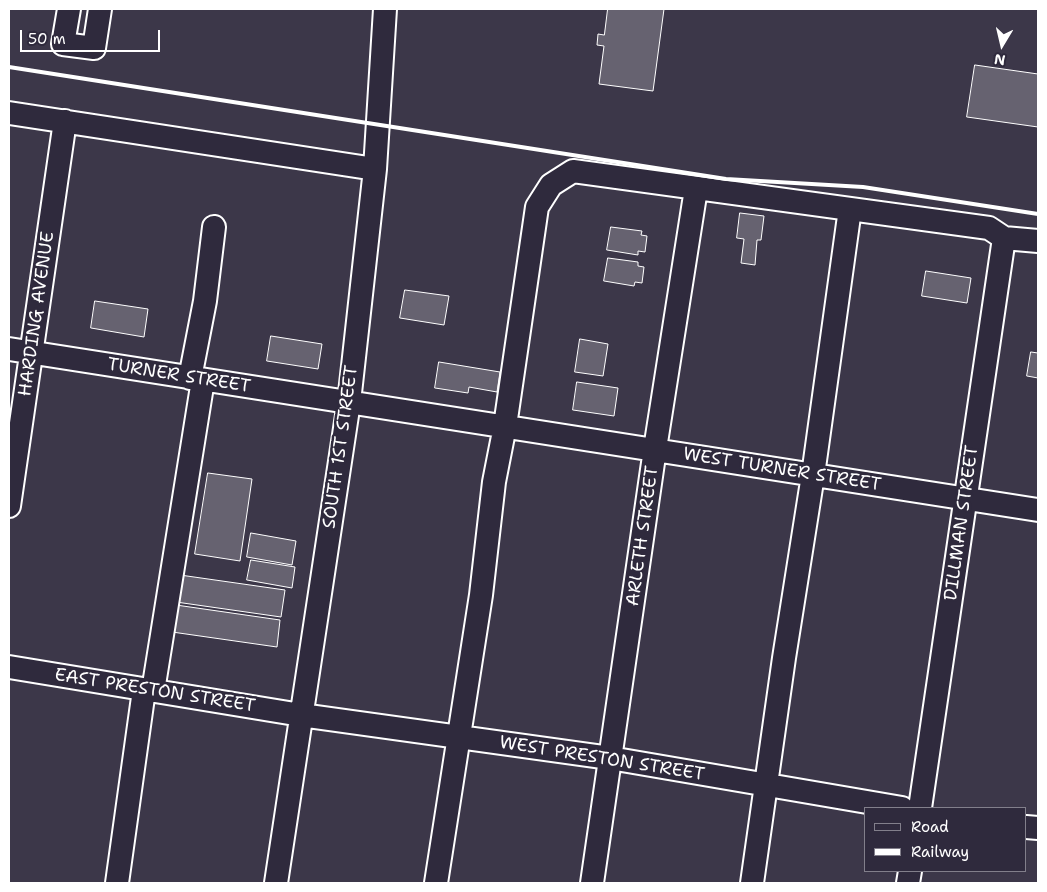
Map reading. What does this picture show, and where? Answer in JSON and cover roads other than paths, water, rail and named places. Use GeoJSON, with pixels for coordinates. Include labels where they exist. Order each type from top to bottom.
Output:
{"type":"FeatureCollection","features":[{"type":"Feature","properties":{"kind":"street"},"geometry":{"type":"LineString","coordinates":[[69,9],[63,44],[94,48],[100,9]]}},
{"type":"Feature","properties":{"kind":"street","name":"SOUTH 1ST STREET"},"geometry":{"type":"LineString","coordinates":[[276,883],[349,402],[375,169],[385,9]]}},
{"type":"Feature","properties":{"kind":"street"},"geometry":{"type":"LineString","coordinates":[[9,112],[375,169]]}},
{"type":"Feature","properties":{"kind":"street","name":"HARDING AVENUE"},"geometry":{"type":"LineString","coordinates":[[9,506],[65,122]]}},
{"type":"Feature","properties":{"kind":"street"},"geometry":{"type":"LineString","coordinates":[[436,883],[481,595],[494,482],[505,426],[537,207],[551,186],[574,171],[988,228],[1004,238],[1038,241]]}},
{"type":"Feature","properties":{"kind":"street","name":"ARLETH STREET"},"geometry":{"type":"LineString","coordinates":[[592,883],[655,449],[696,189]]}},
{"type":"Feature","properties":{"kind":"street"},"geometry":{"type":"LineString","coordinates":[[752,883],[765,785],[813,475],[850,209]]}},
{"type":"Feature","properties":{"kind":"street"},"geometry":{"type":"LineString","coordinates":[[117,883],[196,379],[214,227]]}},
{"type":"Feature","properties":{"kind":"street","name":"DILLMAN STREET"},"geometry":{"type":"LineString","coordinates":[[920,807],[1004,238]]}},
{"type":"Feature","properties":{"kind":"street","name":"TURNER STREET"},"geometry":{"type":"LineString","coordinates":[[9,349],[349,402]]}},
{"type":"Feature","properties":{"kind":"street","name":"WEST TURNER STREET"},"geometry":{"type":"LineString","coordinates":[[349,402],[1038,510]]}},
{"type":"Feature","properties":{"kind":"street","name":"EAST PRESTON STREET"},"geometry":{"type":"LineString","coordinates":[[9,667],[301,715]]}},
{"type":"Feature","properties":{"kind":"street","name":"WEST PRESTON STREET"},"geometry":{"type":"LineString","coordinates":[[301,715],[610,758],[896,807]]}},
{"type":"Feature","properties":{"kind":"railway"},"geometry":{"type":"LineString","coordinates":[[9,67],[726,179],[863,187],[1038,214]]}}]}
